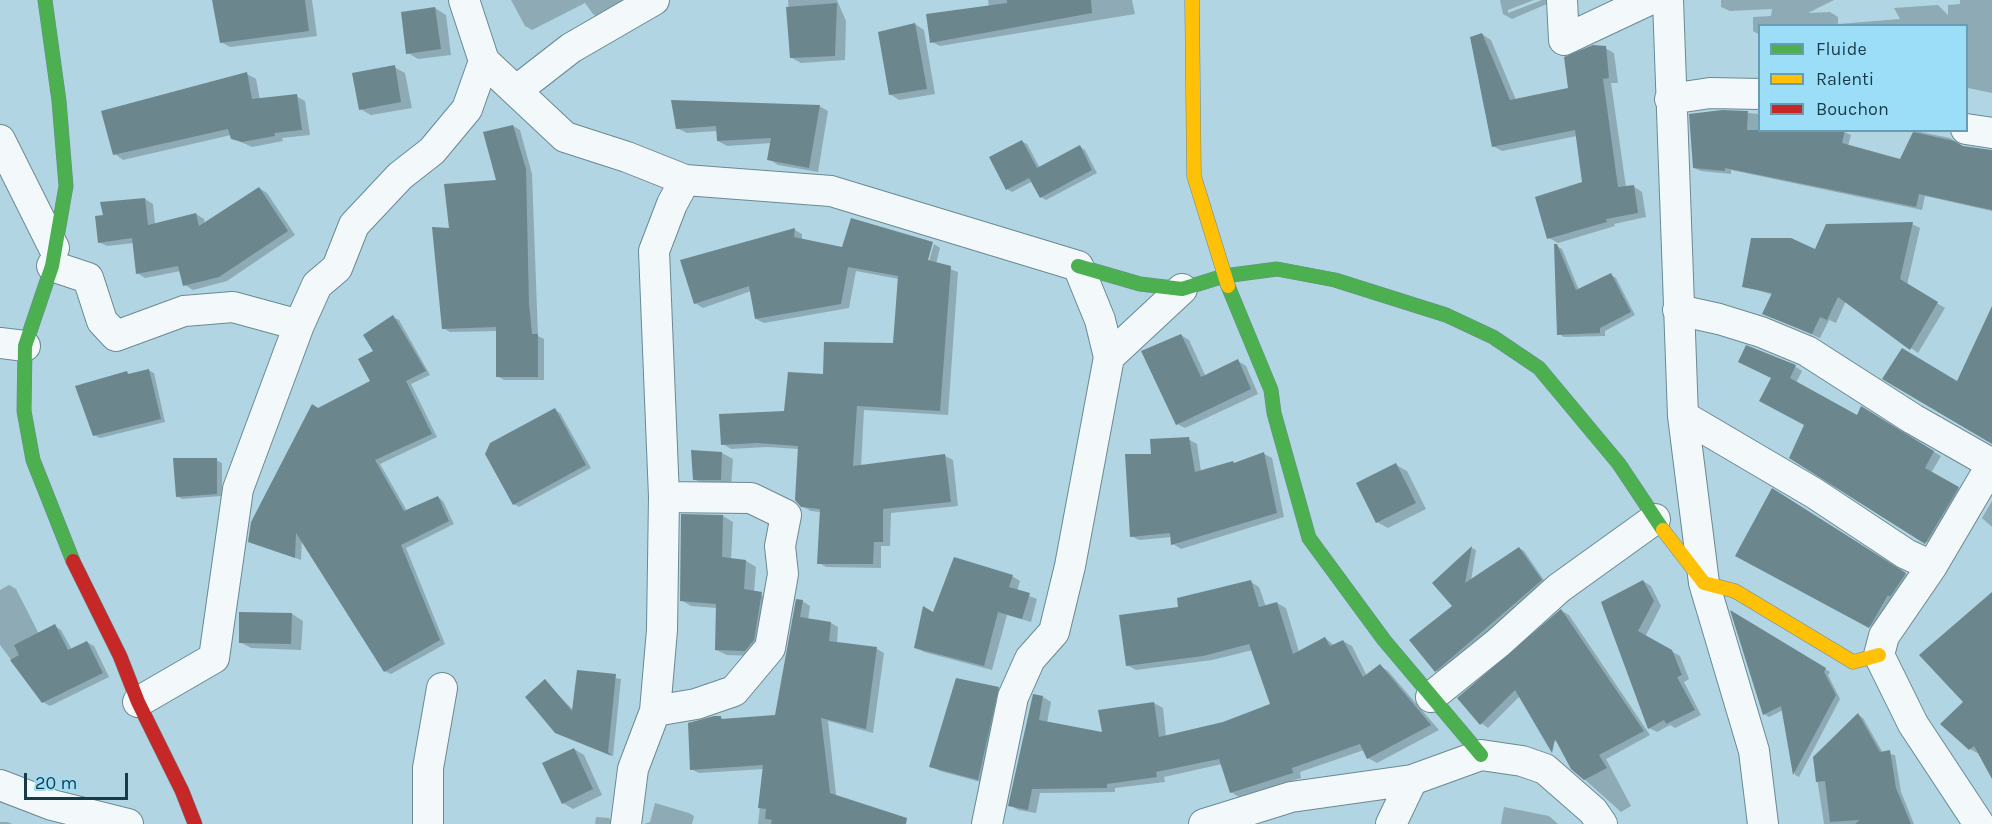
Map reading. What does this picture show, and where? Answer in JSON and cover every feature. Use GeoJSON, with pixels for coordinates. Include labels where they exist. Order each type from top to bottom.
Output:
{"type":"FeatureCollection","features":[{"type":"Feature","properties":{"kind":"street"},"geometry":{"type":"LineString","coordinates":[[45,0],[59,101],[66,186],[53,257],[12,344],[24,411],[33,460],[71,557],[120,656],[138,702],[183,791],[195,824]]}},
{"type":"Feature","properties":{"kind":"street"},"geometry":{"type":"LineString","coordinates":[[464,0],[484,61],[565,137],[627,157],[685,180],[831,191],[1140,284],[1182,289],[1224,276],[1277,269],[1335,280],[1446,315],[1493,337],[1539,368],[1618,464],[1655,519],[1704,583],[1735,591],[1853,662],[1879,655]]}},
{"type":"Feature","properties":{"kind":"street"},"geometry":{"type":"LineString","coordinates":[[517,90],[572,48],[654,0]]}},
{"type":"Feature","properties":{"kind":"street"},"geometry":{"type":"LineString","coordinates":[[1192,0],[1194,176],[1224,276],[1271,390],[1274,413],[1309,538],[1384,640],[1481,755]]}},
{"type":"Feature","properties":{"kind":"street"},"geometry":{"type":"LineString","coordinates":[[1562,0],[1563,40],[1649,0]]}},
{"type":"Feature","properties":{"kind":"street"},"geometry":{"type":"LineString","coordinates":[[1668,0],[1683,416],[1704,583],[1754,751],[1763,824]]}},
{"type":"Feature","properties":{"kind":"street"},"geometry":{"type":"LineString","coordinates":[[138,702],[214,658],[238,489],[299,325],[317,285],[337,268],[354,225],[400,176],[432,151],[467,109],[484,61]]}},
{"type":"Feature","properties":{"kind":"street"},"geometry":{"type":"LineString","coordinates":[[1670,99],[1710,93],[1758,94]]}},
{"type":"Feature","properties":{"kind":"street"},"geometry":{"type":"LineString","coordinates":[[1968,129],[1992,133]]}},
{"type":"Feature","properties":{"kind":"street"},"geometry":{"type":"LineString","coordinates":[[0,140],[53,257],[88,278],[102,321],[116,336],[184,311],[233,307],[299,325]]}},
{"type":"Feature","properties":{"kind":"street"},"geometry":{"type":"LineString","coordinates":[[626,824],[633,769],[655,711],[662,630],[664,496],[654,251],[672,204],[685,180]]}},
{"type":"Feature","properties":{"kind":"street"},"geometry":{"type":"LineString","coordinates":[[987,824],[1013,697],[1030,659],[1054,632],[1070,566],[1108,357],[1100,320],[1078,266]]}},
{"type":"Feature","properties":{"kind":"street"},"geometry":{"type":"LineString","coordinates":[[1108,357],[1182,289]]}},
{"type":"Feature","properties":{"kind":"street"},"geometry":{"type":"LineString","coordinates":[[1678,310],[1719,319],[1761,332],[1807,351],[1913,419],[1992,464],[1932,566],[1884,636],[1879,655],[1913,724],[1979,824]]}},
{"type":"Feature","properties":{"kind":"street"},"geometry":{"type":"LineString","coordinates":[[1683,416],[1814,494],[1906,554],[1932,566]]}},
{"type":"Feature","properties":{"kind":"street"},"geometry":{"type":"LineString","coordinates":[[655,711],[696,704],[734,691],[770,648],[783,574],[780,546],[786,515],[751,498],[664,496]]}},
{"type":"Feature","properties":{"kind":"street"},"geometry":{"type":"LineString","coordinates":[[1431,697],[1498,643],[1559,588],[1655,519]]}},
{"type":"Feature","properties":{"kind":"street"},"geometry":{"type":"LineString","coordinates":[[428,824],[428,768],[442,688]]}},
{"type":"Feature","properties":{"kind":"street"},"geometry":{"type":"LineString","coordinates":[[1204,824],[1291,798],[1412,780],[1481,755],[1522,761],[1545,768],[1593,811],[1602,824]]}},
{"type":"Feature","properties":{"kind":"street"},"geometry":{"type":"LineString","coordinates":[[1391,824],[1412,780]]}},
{"type":"Feature","properties":{"kind":"street"},"geometry":{"type":"LineString","coordinates":[[0,785],[52,805],[128,824]]}},
{"type":"Feature","properties":{"kind":"building"},"geometry":{"type":"Polygon","coordinates":[[[212,0],[305,0],[309,31],[220,43],[212,0]]]}},
{"type":"Feature","properties":{"kind":"building"},"geometry":{"type":"Polygon","coordinates":[[[1007,0],[1091,0],[1092,13],[930,43],[926,14],[1007,3],[1007,0]]]}},
{"type":"Feature","properties":{"kind":"building"},"geometry":{"type":"Polygon","coordinates":[[[837,3],[835,56],[790,58],[786,7],[837,3]]]}},
{"type":"Feature","properties":{"kind":"building"},"geometry":{"type":"Polygon","coordinates":[[[435,7],[441,49],[406,54],[401,12],[435,7]]]}},
{"type":"Feature","properties":{"kind":"building"},"geometry":{"type":"Polygon","coordinates":[[[915,23],[927,89],[889,95],[878,32],[915,23]]]}},
{"type":"Feature","properties":{"kind":"building"},"geometry":{"type":"Polygon","coordinates":[[[1482,33],[1510,100],[1568,88],[1564,57],[1593,45],[1606,46],[1609,78],[1603,79],[1618,187],[1634,185],[1638,213],[1606,219],[1607,222],[1547,239],[1535,197],[1582,182],[1575,130],[1492,147],[1470,37],[1482,33]]]}},
{"type":"Feature","properties":{"kind":"building"},"geometry":{"type":"Polygon","coordinates":[[[395,65],[401,102],[359,110],[352,73],[395,65]]]}},
{"type":"Feature","properties":{"kind":"building"},"geometry":{"type":"Polygon","coordinates":[[[247,72],[252,99],[297,94],[302,130],[274,133],[275,136],[242,142],[231,139],[228,129],[113,155],[101,111],[247,72]]]}},
{"type":"Feature","properties":{"kind":"building"},"geometry":{"type":"Polygon","coordinates":[[[671,100],[820,105],[809,168],[767,160],[771,138],[717,141],[716,126],[676,129],[671,100]]]}},
{"type":"Feature","properties":{"kind":"building"},"geometry":{"type":"Polygon","coordinates":[[[1722,110],[1748,111],[1747,130],[1845,132],[1842,143],[1900,159],[1913,132],[1954,141],[1963,146],[1992,150],[1992,210],[1919,194],[1916,207],[1725,168],[1725,171],[1693,168],[1689,114],[1722,110]]]}},
{"type":"Feature","properties":{"kind":"building"},"geometry":{"type":"Polygon","coordinates":[[[513,125],[526,169],[529,303],[532,334],[538,334],[538,377],[496,377],[496,327],[442,329],[432,227],[449,228],[444,184],[496,180],[483,132],[513,125]]]}},
{"type":"Feature","properties":{"kind":"building"},"geometry":{"type":"Polygon","coordinates":[[[1022,140],[1037,168],[1080,145],[1092,170],[1040,198],[1029,178],[1006,190],[989,157],[1022,140]]]}},
{"type":"Feature","properties":{"kind":"building"},"geometry":{"type":"Polygon","coordinates":[[[259,187],[288,231],[219,277],[183,286],[178,266],[136,274],[132,238],[98,243],[95,216],[103,215],[100,202],[145,198],[148,225],[196,213],[199,226],[259,187]]]}},
{"type":"Feature","properties":{"kind":"building"},"geometry":{"type":"Polygon","coordinates":[[[851,218],[933,242],[928,260],[951,266],[940,411],[857,406],[853,466],[945,454],[951,502],[883,509],[883,542],[874,542],[873,564],[817,564],[820,509],[801,507],[795,500],[798,446],[757,443],[721,445],[719,414],[784,411],[788,372],[823,374],[824,342],[893,343],[898,276],[848,267],[841,304],[755,319],[749,286],[694,304],[680,260],[795,228],[794,237],[842,247],[851,218]]]}},
{"type":"Feature","properties":{"kind":"building"},"geometry":{"type":"Polygon","coordinates":[[[1913,222],[1900,279],[1938,302],[1910,350],[1838,297],[1827,320],[1820,317],[1812,334],[1762,314],[1772,293],[1742,287],[1751,238],[1791,238],[1815,249],[1826,224],[1913,222]]]}},
{"type":"Feature","properties":{"kind":"building"},"geometry":{"type":"Polygon","coordinates":[[[1554,244],[1557,244],[1576,290],[1611,273],[1631,312],[1600,328],[1600,333],[1557,335],[1554,244]]]}},
{"type":"Feature","properties":{"kind":"building"},"geometry":{"type":"Polygon","coordinates":[[[1992,306],[1992,444],[1882,379],[1902,348],[1957,381],[1992,306]]]}},
{"type":"Feature","properties":{"kind":"building"},"geometry":{"type":"Polygon","coordinates":[[[393,315],[426,371],[406,381],[432,434],[375,460],[404,511],[438,496],[449,521],[401,545],[440,640],[384,672],[296,533],[295,558],[248,542],[251,522],[312,404],[318,408],[370,381],[358,359],[373,351],[363,335],[393,315]]]}},
{"type":"Feature","properties":{"kind":"building"},"geometry":{"type":"Polygon","coordinates":[[[1181,334],[1201,377],[1238,359],[1251,389],[1176,425],[1141,351],[1181,334]]]}},
{"type":"Feature","properties":{"kind":"building"},"geometry":{"type":"Polygon","coordinates":[[[1746,345],[1796,365],[1790,378],[1857,415],[1861,406],[1934,451],[1925,468],[1959,487],[1925,544],[1789,458],[1804,425],[1759,401],[1771,378],[1738,362],[1746,345]]]}},
{"type":"Feature","properties":{"kind":"building"},"geometry":{"type":"Polygon","coordinates":[[[149,369],[161,419],[93,436],[75,386],[127,371],[128,374],[149,369]]]}},
{"type":"Feature","properties":{"kind":"building"},"geometry":{"type":"Polygon","coordinates":[[[555,408],[586,465],[513,505],[485,454],[490,443],[555,408]]]}},
{"type":"Feature","properties":{"kind":"building"},"geometry":{"type":"Polygon","coordinates":[[[1189,437],[1195,472],[1233,461],[1234,463],[1264,452],[1277,513],[1171,545],[1170,533],[1130,537],[1125,454],[1151,454],[1150,439],[1189,437]]]}},
{"type":"Feature","properties":{"kind":"building"},"geometry":{"type":"Polygon","coordinates":[[[691,450],[722,452],[721,480],[693,480],[691,450]]]}},
{"type":"Feature","properties":{"kind":"building"},"geometry":{"type":"Polygon","coordinates":[[[173,458],[217,458],[217,494],[176,497],[173,458]]]}},
{"type":"Feature","properties":{"kind":"building"},"geometry":{"type":"Polygon","coordinates":[[[1396,463],[1416,503],[1376,523],[1356,483],[1396,463]]]}},
{"type":"Feature","properties":{"kind":"building"},"geometry":{"type":"Polygon","coordinates":[[[1772,488],[1906,573],[1890,597],[1888,595],[1869,628],[1735,556],[1772,488]]]}},
{"type":"Feature","properties":{"kind":"building"},"geometry":{"type":"Polygon","coordinates":[[[681,514],[723,515],[722,557],[746,560],[744,589],[762,592],[754,640],[745,651],[715,650],[716,604],[680,601],[681,514]]]}},
{"type":"Feature","properties":{"kind":"building"},"geometry":{"type":"Polygon","coordinates":[[[1472,546],[1465,583],[1519,547],[1542,580],[1435,672],[1409,640],[1452,606],[1432,583],[1472,546]]]}},
{"type":"Feature","properties":{"kind":"building"},"geometry":{"type":"Polygon","coordinates":[[[954,557],[1013,575],[1009,587],[1030,593],[1022,619],[998,612],[984,666],[914,648],[923,606],[933,612],[954,557]]]}},
{"type":"Feature","properties":{"kind":"building"},"geometry":{"type":"Polygon","coordinates":[[[1251,580],[1259,607],[1277,602],[1293,654],[1325,637],[1330,646],[1343,640],[1363,677],[1380,664],[1431,725],[1367,759],[1360,744],[1292,768],[1293,773],[1230,793],[1219,759],[1156,772],[1157,777],[1107,784],[1107,788],[1032,789],[1028,810],[1008,806],[1033,694],[1043,696],[1039,720],[1102,732],[1098,710],[1154,702],[1159,737],[1223,722],[1270,704],[1249,644],[1203,656],[1126,666],[1119,615],[1178,607],[1177,598],[1251,580]]]}},
{"type":"Feature","properties":{"kind":"building"},"geometry":{"type":"Polygon","coordinates":[[[1643,580],[1654,601],[1638,631],[1672,650],[1682,675],[1677,677],[1695,710],[1666,724],[1664,720],[1648,729],[1601,602],[1643,580]]]}},
{"type":"Feature","properties":{"kind":"building"},"geometry":{"type":"Polygon","coordinates":[[[1992,592],[1992,779],[1974,746],[1969,750],[1940,724],[1963,702],[1919,655],[1992,592]]]}},
{"type":"Feature","properties":{"kind":"building"},"geometry":{"type":"Polygon","coordinates":[[[796,599],[803,600],[800,617],[831,622],[829,641],[877,647],[866,729],[821,718],[830,793],[907,818],[906,824],[771,824],[772,820],[765,819],[766,809],[758,808],[763,765],[690,770],[688,723],[714,716],[721,716],[721,719],[775,715],[796,599]]]}},
{"type":"Feature","properties":{"kind":"building"},"geometry":{"type":"Polygon","coordinates":[[[1561,609],[1644,731],[1599,755],[1607,768],[1584,780],[1571,769],[1555,739],[1552,753],[1515,690],[1480,725],[1457,698],[1561,609]]]}},
{"type":"Feature","properties":{"kind":"building"},"geometry":{"type":"Polygon","coordinates":[[[1730,610],[1826,668],[1824,672],[1836,695],[1793,775],[1781,706],[1763,715],[1730,610]]]}},
{"type":"Feature","properties":{"kind":"building"},"geometry":{"type":"Polygon","coordinates":[[[239,612],[292,613],[291,644],[239,643],[239,612]]]}},
{"type":"Feature","properties":{"kind":"building"},"geometry":{"type":"Polygon","coordinates":[[[55,624],[68,650],[87,641],[103,673],[42,703],[10,660],[19,655],[14,645],[55,624]]]}},
{"type":"Feature","properties":{"kind":"building"},"geometry":{"type":"Polygon","coordinates":[[[577,670],[616,674],[608,752],[612,756],[555,733],[525,697],[545,679],[572,711],[577,670]]]}},
{"type":"Feature","properties":{"kind":"building"},"geometry":{"type":"Polygon","coordinates":[[[956,678],[999,687],[978,780],[929,767],[956,678]]]}},
{"type":"Feature","properties":{"kind":"building"},"geometry":{"type":"Polygon","coordinates":[[[1858,713],[1880,752],[1890,750],[1896,788],[1911,824],[1855,824],[1860,820],[1830,822],[1825,781],[1816,782],[1813,757],[1858,713]]]}},
{"type":"Feature","properties":{"kind":"building"},"geometry":{"type":"Polygon","coordinates":[[[574,748],[593,789],[562,804],[542,763],[574,748]]]}},
{"type":"Feature","properties":{"kind":"traffic: fast"},"geometry":{"type":"LineString","coordinates":[[45,0],[59,101],[66,186],[52,266],[25,346],[24,411],[33,460],[73,561]]}},
{"type":"Feature","properties":{"kind":"traffic: fast"},"geometry":{"type":"LineString","coordinates":[[1078,266],[1140,284],[1182,289],[1224,276],[1277,269],[1335,280],[1446,315],[1493,337],[1539,368],[1619,464],[1663,530]]}},
{"type":"Feature","properties":{"kind":"traffic: fast"},"geometry":{"type":"LineString","coordinates":[[1228,286],[1271,390],[1274,413],[1309,538],[1384,640],[1481,755]]}},
{"type":"Feature","properties":{"kind":"traffic: slow"},"geometry":{"type":"LineString","coordinates":[[1192,0],[1194,176],[1228,286]]}},
{"type":"Feature","properties":{"kind":"traffic: slow"},"geometry":{"type":"LineString","coordinates":[[1663,530],[1704,583],[1735,591],[1853,662],[1879,655]]}},
{"type":"Feature","properties":{"kind":"traffic: jam"},"geometry":{"type":"LineString","coordinates":[[73,561],[120,656],[138,702],[182,791],[195,824]]}}]}
